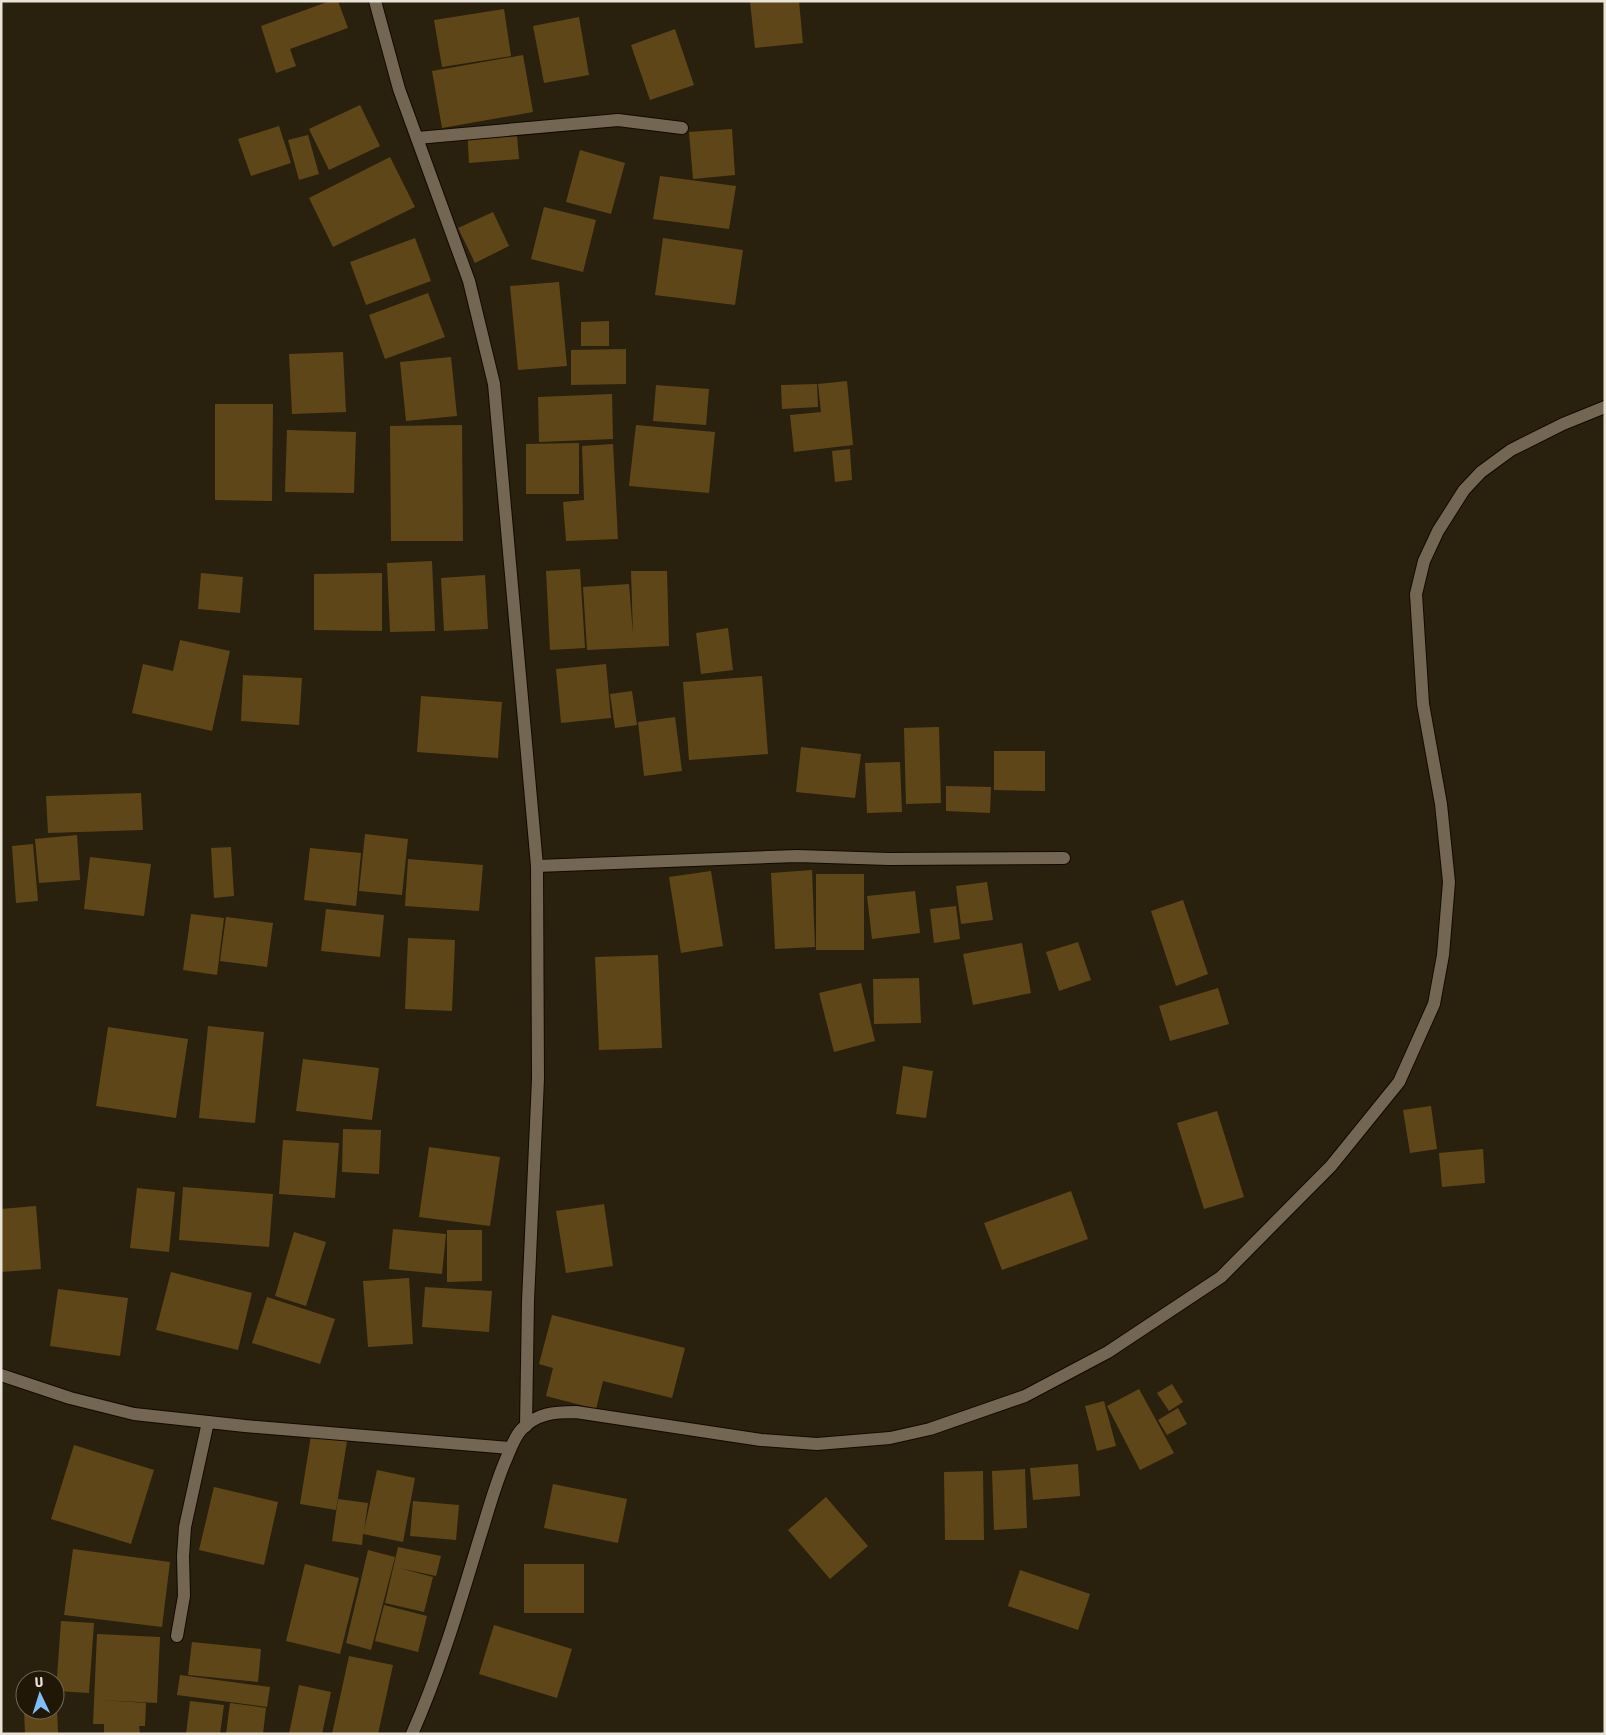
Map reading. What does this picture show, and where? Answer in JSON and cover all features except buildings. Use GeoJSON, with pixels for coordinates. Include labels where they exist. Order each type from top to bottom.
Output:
{"type":"FeatureCollection","features":[{"type":"Feature","properties":{"kind":"street"},"geometry":{"type":"LineString","coordinates":[[374,1],[399,89],[469,280],[494,384],[537,866],[538,1079],[528,1301],[526,1426]]}},
{"type":"Feature","properties":{"kind":"street"},"geometry":{"type":"LineString","coordinates":[[417,138],[618,120],[682,128]]}},
{"type":"Feature","properties":{"kind":"street"},"geometry":{"type":"LineString","coordinates":[[412,1734],[443,1657],[498,1479],[510,1448],[521,1430],[539,1416],[555,1412],[576,1412],[760,1440],[817,1444],[890,1438],[930,1429],[1026,1396],[1108,1352],[1221,1276],[1331,1166],[1399,1082],[1434,1004],[1443,955],[1448,882],[1441,804],[1423,704],[1416,594],[1424,560],[1438,532],[1464,490],[1481,472],[1511,450],[1563,424],[1605,407]]}},
{"type":"Feature","properties":{"kind":"street"},"geometry":{"type":"LineString","coordinates":[[537,866],[797,856],[890,859],[1064,858]]}},
{"type":"Feature","properties":{"kind":"street"},"geometry":{"type":"LineString","coordinates":[[1,1375],[70,1398],[134,1414],[510,1448]]}},
{"type":"Feature","properties":{"kind":"street"},"geometry":{"type":"LineString","coordinates":[[177,1636],[184,1596],[183,1556],[185,1527],[208,1422]]}}]}
